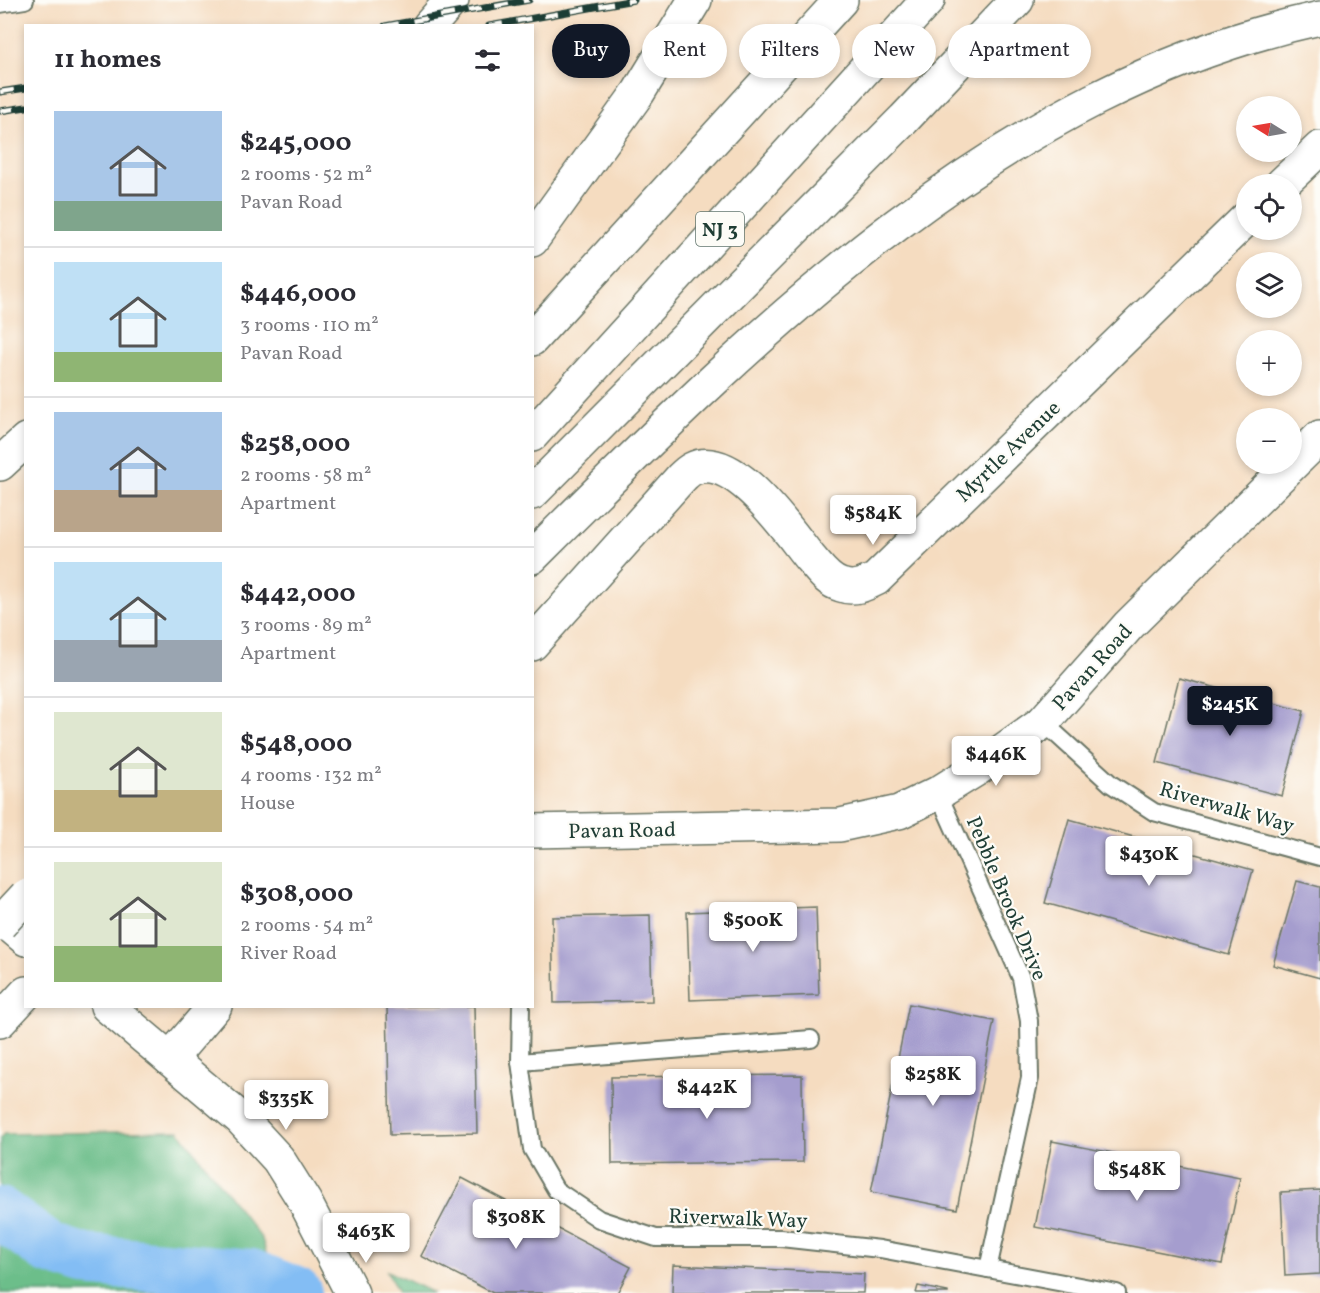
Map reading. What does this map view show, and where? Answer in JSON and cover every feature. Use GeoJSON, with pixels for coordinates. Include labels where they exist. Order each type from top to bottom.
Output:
{"type":"FeatureCollection","features":[{"type":"Feature","properties":{"kind":"main road"},"geometry":{"type":"LineString","coordinates":[[431,24],[452,0]]}},
{"type":"Feature","properties":{"kind":"main road"},"geometry":{"type":"LineString","coordinates":[[534,237],[620,119],[695,0]]}},
{"type":"Feature","properties":{"kind":"main road"},"geometry":{"type":"LineString","coordinates":[[534,337],[841,0]]}},
{"type":"Feature","properties":{"kind":"main road"},"geometry":{"type":"LineString","coordinates":[[534,491],[879,144],[1014,3]]}},
{"type":"Feature","properties":{"kind":"main road","name":"NJ 3"},"geometry":{"type":"LineString","coordinates":[[534,433],[918,11]]}},
{"type":"Feature","properties":{"kind":"main road"},"geometry":{"type":"LineString","coordinates":[[534,555],[655,435],[774,325],[875,243],[991,160],[1065,114],[1144,75],[1246,36],[1320,18]]}},
{"type":"Feature","properties":{"kind":"main road"},"geometry":{"type":"LineString","coordinates":[[1292,174],[1320,147]]}},
{"type":"Feature","properties":{"kind":"main road","name":"Myrtle Avenue"},"geometry":{"type":"LineString","coordinates":[[534,642],[681,478],[693,468],[722,469],[754,490],[831,581],[852,588],[876,579],[1236,229]]}},
{"type":"Feature","properties":{"kind":"main road","name":"Pavan Road"},"geometry":{"type":"LineString","coordinates":[[534,831],[840,825],[899,812],[938,793],[977,769],[1043,722],[1129,625],[1320,438]]}},
{"type":"Feature","properties":{"kind":"main road"},"geometry":{"type":"LineString","coordinates":[[0,464],[24,442]]}},
{"type":"Feature","properties":{"kind":"main road"},"geometry":{"type":"LineString","coordinates":[[0,924],[24,898]]}},
{"type":"Feature","properties":{"kind":"main road"},"geometry":{"type":"LineString","coordinates":[[0,917],[24,937]]}},
{"type":"Feature","properties":{"kind":"main road"},"geometry":{"type":"LineString","coordinates":[[0,1021],[24,995]]}},
{"type":"Feature","properties":{"kind":"main road"},"geometry":{"type":"LineString","coordinates":[[109,1008],[241,1119],[278,1159],[305,1202],[352,1293]]}},
{"type":"Feature","properties":{"kind":"main road"},"geometry":{"type":"LineString","coordinates":[[170,1059],[213,1008]]}},
{"type":"Feature","properties":{"kind":"lane"},"geometry":{"type":"LineString","coordinates":[[0,4],[25,0]]}},
{"type":"Feature","properties":{"kind":"lane","name":"Riverwalk Way"},"geometry":{"type":"LineString","coordinates":[[1043,722],[1111,784],[1154,812],[1320,857]]}},
{"type":"Feature","properties":{"kind":"lane","name":"Pebble Brook Drive"},"geometry":{"type":"LineString","coordinates":[[938,793],[1021,978],[1029,1021],[1030,1078],[988,1269]]}},
{"type":"Feature","properties":{"kind":"lane","name":"Riverwalk Way"},"geometry":{"type":"LineString","coordinates":[[521,1008],[520,1062],[532,1149],[556,1190],[599,1219],[656,1238],[781,1238],[879,1249],[1117,1293]]}},
{"type":"Feature","properties":{"kind":"lane"},"geometry":{"type":"LineString","coordinates":[[520,1062],[812,1039]]}},
{"type":"Feature","properties":{"kind":"green space"},"geometry":{"type":"Polygon","coordinates":[[[179,1131],[262,1239],[278,1293],[0,1293],[0,1138],[4,1134],[179,1131]]]}},
{"type":"Feature","properties":{"kind":"green space"},"geometry":{"type":"Polygon","coordinates":[[[387,1271],[433,1293],[398,1293],[387,1271]]]}},
{"type":"Feature","properties":{"kind":"building"},"geometry":{"type":"Polygon","coordinates":[[[1179,678],[1304,711],[1282,796],[1157,763],[1179,678]]]}},
{"type":"Feature","properties":{"kind":"building"},"geometry":{"type":"Polygon","coordinates":[[[1069,819],[1253,870],[1229,955],[1045,903],[1069,819]]]}},
{"type":"Feature","properties":{"kind":"building"},"geometry":{"type":"Polygon","coordinates":[[[1297,881],[1320,887],[1320,978],[1273,965],[1297,881]]]}},
{"type":"Feature","properties":{"kind":"building"},"geometry":{"type":"Polygon","coordinates":[[[816,907],[819,995],[690,1000],[687,912],[816,907]]]}},
{"type":"Feature","properties":{"kind":"building"},"geometry":{"type":"Polygon","coordinates":[[[650,915],[652,1001],[554,1003],[552,917],[650,915]]]}},
{"type":"Feature","properties":{"kind":"building"},"geometry":{"type":"Polygon","coordinates":[[[909,1004],[994,1021],[957,1209],[871,1192],[909,1004]]]}},
{"type":"Feature","properties":{"kind":"building"},"geometry":{"type":"Polygon","coordinates":[[[387,1008],[474,1008],[477,1133],[390,1135],[387,1008]]]}},
{"type":"Feature","properties":{"kind":"building"},"geometry":{"type":"Polygon","coordinates":[[[802,1075],[803,1162],[612,1164],[611,1077],[802,1075]]]}},
{"type":"Feature","properties":{"kind":"building"},"geometry":{"type":"Polygon","coordinates":[[[1052,1141],[1240,1178],[1222,1264],[1035,1227],[1052,1141]]]}},
{"type":"Feature","properties":{"kind":"building"},"geometry":{"type":"Polygon","coordinates":[[[462,1178],[631,1267],[617,1293],[493,1293],[421,1256],[462,1178]]]}},
{"type":"Feature","properties":{"kind":"building"},"geometry":{"type":"Polygon","coordinates":[[[1320,1190],[1320,1274],[1285,1276],[1281,1192],[1320,1190]]]}},
{"type":"Feature","properties":{"kind":"building"},"geometry":{"type":"Polygon","coordinates":[[[673,1265],[864,1274],[863,1293],[672,1293],[673,1265]]]}},
{"type":"Feature","properties":{"kind":"building"},"geometry":{"type":"Polygon","coordinates":[[[918,1286],[948,1292],[948,1293],[916,1293],[918,1286]]]}},
{"type":"Feature","properties":{"kind":"waterway"},"geometry":{"type":"LineString","coordinates":[[0,1213],[48,1248],[85,1260],[251,1275],[296,1293]]}},
{"type":"Feature","properties":{"kind":"railway"},"geometry":{"type":"LineString","coordinates":[[396,24],[529,0]]}},
{"type":"Feature","properties":{"kind":"railway"},"geometry":{"type":"LineString","coordinates":[[500,24],[634,0]]}},
{"type":"Feature","properties":{"kind":"railway"},"geometry":{"type":"LineString","coordinates":[[0,92],[24,88]]}},
{"type":"Feature","properties":{"kind":"railway"},"geometry":{"type":"LineString","coordinates":[[0,111],[24,107]]}}]}
